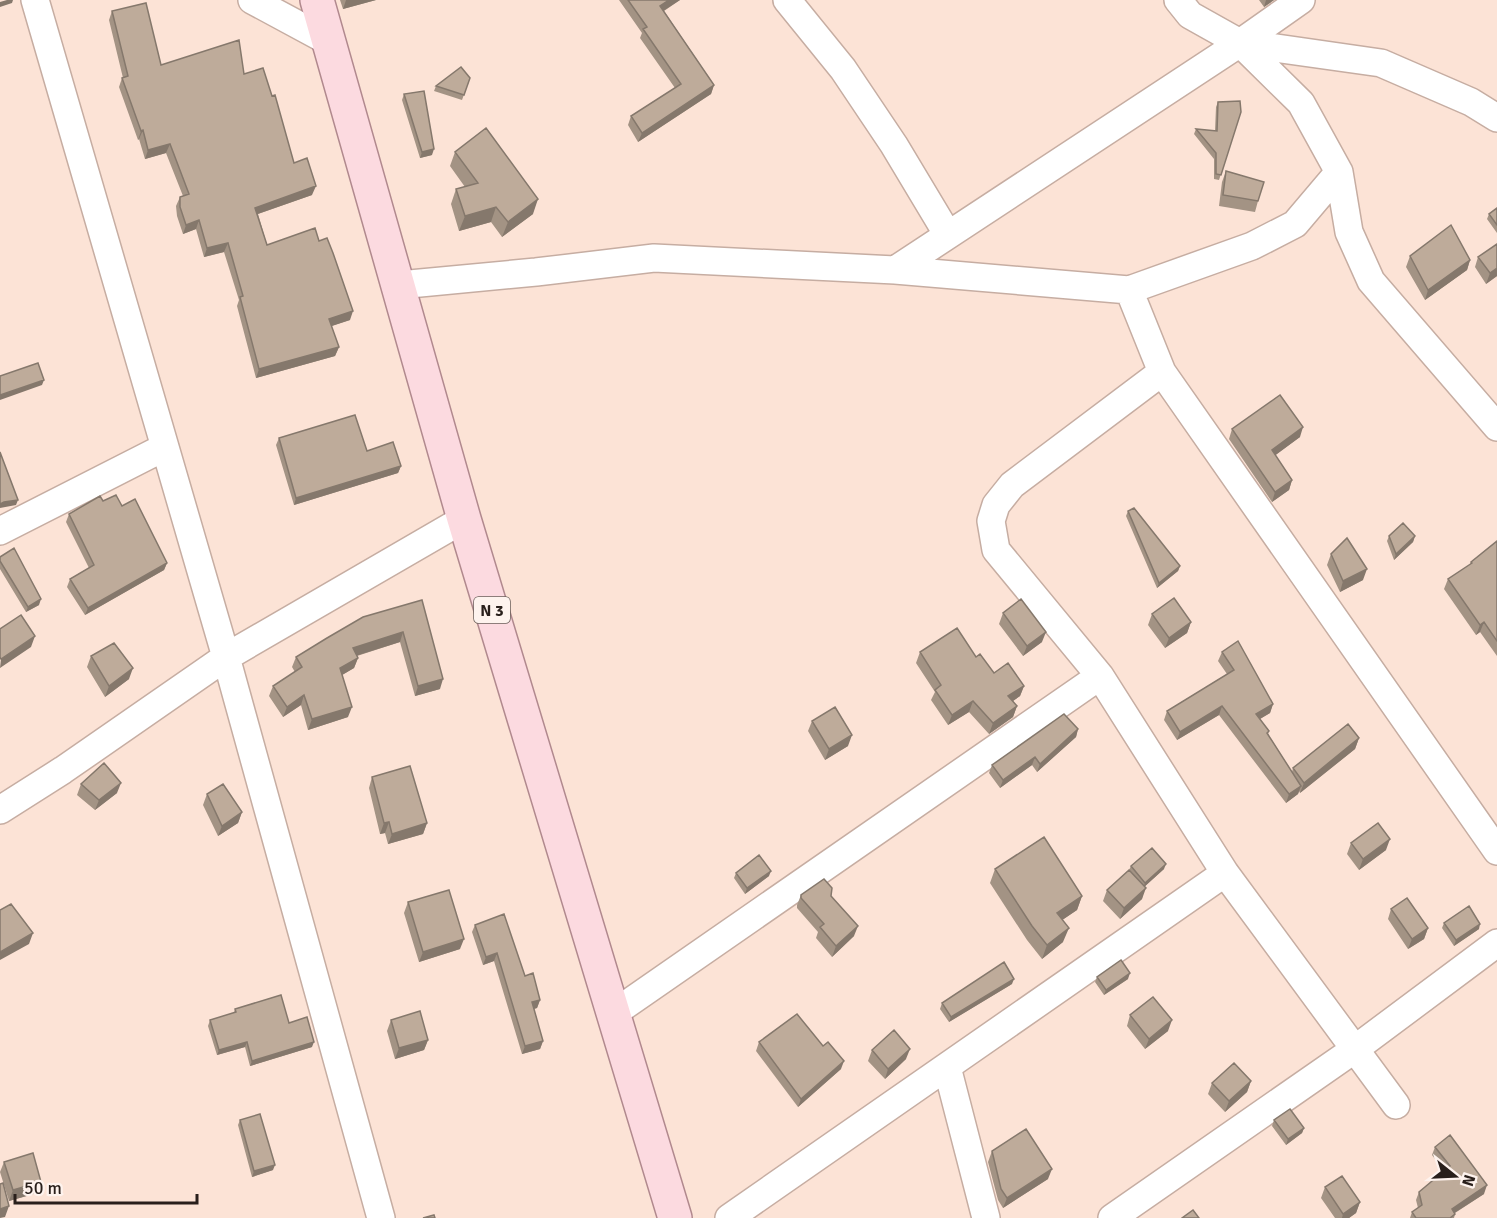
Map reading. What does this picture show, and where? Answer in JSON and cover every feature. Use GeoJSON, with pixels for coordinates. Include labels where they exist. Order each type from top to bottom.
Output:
{"type":"FeatureCollection","features":[{"type":"Feature","properties":{"kind":"main road","name":"N 3"},"geometry":{"type":"LineString","coordinates":[[316,0],[330,42],[464,519],[675,1218]]}},
{"type":"Feature","properties":{"kind":"street"},"geometry":{"type":"LineString","coordinates":[[35,0],[226,657],[381,1218]]}},
{"type":"Feature","properties":{"kind":"street"},"geometry":{"type":"LineString","coordinates":[[252,0],[330,42]]}},
{"type":"Feature","properties":{"kind":"street"},"geometry":{"type":"LineString","coordinates":[[787,0],[843,69],[894,145],[948,235]]}},
{"type":"Feature","properties":{"kind":"street"},"geometry":{"type":"LineString","coordinates":[[1178,0],[1190,15],[1239,43],[1301,103],[1339,172],[1349,232],[1371,281],[1494,417]]}},
{"type":"Feature","properties":{"kind":"street"},"geometry":{"type":"LineString","coordinates":[[895,270],[1301,0]]}},
{"type":"Feature","properties":{"kind":"street"},"geometry":{"type":"LineString","coordinates":[[1239,43],[1381,63],[1471,102],[1497,118]]}},
{"type":"Feature","properties":{"kind":"street"},"geometry":{"type":"LineString","coordinates":[[399,285],[654,258],[895,270],[1129,290],[1252,246],[1295,224],[1339,172]]}},
{"type":"Feature","properties":{"kind":"street"},"geometry":{"type":"LineString","coordinates":[[1129,290],[1162,372],[1497,851]]}},
{"type":"Feature","properties":{"kind":"street"},"geometry":{"type":"LineString","coordinates":[[1162,372],[1012,484],[996,505],[991,521],[996,550],[1100,676],[1226,873],[1396,1105]]}},
{"type":"Feature","properties":{"kind":"street"},"geometry":{"type":"LineString","coordinates":[[0,531],[165,447]]}},
{"type":"Feature","properties":{"kind":"street"},"geometry":{"type":"LineString","coordinates":[[0,810],[63,770],[226,657],[464,519]]}},
{"type":"Feature","properties":{"kind":"street"},"geometry":{"type":"LineString","coordinates":[[614,1013],[1100,676]]}},
{"type":"Feature","properties":{"kind":"street"},"geometry":{"type":"LineString","coordinates":[[729,1218],[1226,873]]}},
{"type":"Feature","properties":{"kind":"street"},"geometry":{"type":"LineString","coordinates":[[1112,1218],[1355,1049],[1497,943]]}},
{"type":"Feature","properties":{"kind":"street"},"geometry":{"type":"LineString","coordinates":[[947,1066],[986,1218]]}},
{"type":"Feature","properties":{"kind":"building"},"geometry":{"type":"Polygon","coordinates":[[[628,0],[669,0],[660,6],[714,85],[642,133],[631,116],[681,84],[643,29],[647,27],[628,0]]]}},
{"type":"Feature","properties":{"kind":"building"},"geometry":{"type":"Polygon","coordinates":[[[146,3],[161,65],[239,40],[244,74],[263,68],[272,96],[275,95],[294,163],[307,158],[316,186],[255,208],[267,245],[315,228],[319,241],[327,238],[353,311],[329,319],[339,347],[259,369],[240,297],[243,296],[228,243],[207,248],[199,220],[186,225],[180,207],[180,197],[189,194],[170,144],[148,150],[143,130],[141,131],[122,78],[128,76],[112,11],[146,3]]]}},
{"type":"Feature","properties":{"kind":"building"},"geometry":{"type":"Polygon","coordinates":[[[461,67],[470,78],[464,95],[436,86],[461,67]]]}},
{"type":"Feature","properties":{"kind":"building"},"geometry":{"type":"Polygon","coordinates":[[[424,91],[434,149],[422,152],[404,94],[424,91]]]}},
{"type":"Feature","properties":{"kind":"building"},"geometry":{"type":"Polygon","coordinates":[[[1240,101],[1241,112],[1221,175],[1216,174],[1216,153],[1196,129],[1217,131],[1218,102],[1240,101]]]}},
{"type":"Feature","properties":{"kind":"building"},"geometry":{"type":"Polygon","coordinates":[[[486,128],[538,199],[508,222],[496,207],[465,216],[456,189],[478,183],[455,152],[486,128]]]}},
{"type":"Feature","properties":{"kind":"building"},"geometry":{"type":"Polygon","coordinates":[[[1226,171],[1264,182],[1258,201],[1223,195],[1226,171]]]}},
{"type":"Feature","properties":{"kind":"building"},"geometry":{"type":"Polygon","coordinates":[[[1497,208],[1497,225],[1489,214],[1497,208]]]}},
{"type":"Feature","properties":{"kind":"building"},"geometry":{"type":"Polygon","coordinates":[[[1451,225],[1470,260],[1428,290],[1410,256],[1451,225]]]}},
{"type":"Feature","properties":{"kind":"building"},"geometry":{"type":"Polygon","coordinates":[[[1497,244],[1497,268],[1490,273],[1478,257],[1497,244]]]}},
{"type":"Feature","properties":{"kind":"building"},"geometry":{"type":"Polygon","coordinates":[[[38,363],[44,380],[0,395],[0,376],[38,363]]]}},
{"type":"Feature","properties":{"kind":"building"},"geometry":{"type":"Polygon","coordinates":[[[1280,395],[1303,427],[1272,450],[1292,480],[1275,492],[1232,429],[1280,395]]]}},
{"type":"Feature","properties":{"kind":"building"},"geometry":{"type":"Polygon","coordinates":[[[355,415],[367,451],[393,442],[401,466],[296,498],[279,438],[355,415]]]}},
{"type":"Feature","properties":{"kind":"building"},"geometry":{"type":"Polygon","coordinates":[[[0,452],[18,500],[0,504],[0,452]]]}},
{"type":"Feature","properties":{"kind":"building"},"geometry":{"type":"Polygon","coordinates":[[[116,495],[122,506],[135,499],[167,563],[88,608],[70,579],[94,565],[69,514],[100,496],[103,501],[116,495]]]}},
{"type":"Feature","properties":{"kind":"building"},"geometry":{"type":"Polygon","coordinates":[[[1134,508],[1180,566],[1159,583],[1128,511],[1134,508]]]}},
{"type":"Feature","properties":{"kind":"building"},"geometry":{"type":"Polygon","coordinates":[[[1403,523],[1415,536],[1396,554],[1389,536],[1403,523]]]}},
{"type":"Feature","properties":{"kind":"building"},"geometry":{"type":"Polygon","coordinates":[[[1347,538],[1367,569],[1343,581],[1331,554],[1347,538]]]}},
{"type":"Feature","properties":{"kind":"building"},"geometry":{"type":"Polygon","coordinates":[[[1497,541],[1497,641],[1484,622],[1480,625],[1448,579],[1472,563],[1497,541]]]}},
{"type":"Feature","properties":{"kind":"building"},"geometry":{"type":"Polygon","coordinates":[[[14,548],[41,599],[28,607],[0,561],[0,557],[14,548]]]}},
{"type":"Feature","properties":{"kind":"building"},"geometry":{"type":"Polygon","coordinates":[[[1174,598],[1191,622],[1169,638],[1152,614],[1174,598]]]}},
{"type":"Feature","properties":{"kind":"building"},"geometry":{"type":"Polygon","coordinates":[[[1021,599],[1046,632],[1027,646],[1003,613],[1021,599]]]}},
{"type":"Feature","properties":{"kind":"building"},"geometry":{"type":"Polygon","coordinates":[[[422,600],[443,679],[418,686],[403,632],[353,648],[358,658],[340,668],[352,707],[312,719],[304,695],[287,707],[273,686],[302,667],[296,657],[363,617],[422,600]]]}},
{"type":"Feature","properties":{"kind":"building"},"geometry":{"type":"Polygon","coordinates":[[[21,615],[35,636],[1,659],[0,629],[21,615]]]}},
{"type":"Feature","properties":{"kind":"building"},"geometry":{"type":"Polygon","coordinates":[[[957,628],[976,657],[980,654],[994,673],[1008,663],[1024,686],[1008,696],[1017,706],[993,723],[973,701],[952,715],[935,690],[941,685],[920,652],[957,628]]]}},
{"type":"Feature","properties":{"kind":"building"},"geometry":{"type":"Polygon","coordinates":[[[1238,641],[1273,704],[1256,714],[1269,731],[1267,733],[1301,786],[1289,794],[1222,706],[1180,732],[1167,711],[1234,670],[1222,652],[1238,641]]]}},
{"type":"Feature","properties":{"kind":"building"},"geometry":{"type":"Polygon","coordinates":[[[114,643],[133,668],[109,686],[91,656],[114,643]]]}},
{"type":"Feature","properties":{"kind":"building"},"geometry":{"type":"Polygon","coordinates":[[[835,707],[852,735],[829,749],[812,721],[835,707]]]}},
{"type":"Feature","properties":{"kind":"building"},"geometry":{"type":"Polygon","coordinates":[[[1064,714],[1078,729],[1040,764],[1035,757],[1003,780],[992,765],[1064,714]]]}},
{"type":"Feature","properties":{"kind":"building"},"geometry":{"type":"Polygon","coordinates":[[[1348,724],[1359,738],[1304,783],[1293,768],[1348,724]]]}},
{"type":"Feature","properties":{"kind":"building"},"geometry":{"type":"Polygon","coordinates":[[[104,763],[121,783],[99,800],[81,784],[104,763]]]}},
{"type":"Feature","properties":{"kind":"building"},"geometry":{"type":"Polygon","coordinates":[[[410,766],[427,823],[392,834],[389,822],[384,823],[372,777],[410,766]]]}},
{"type":"Feature","properties":{"kind":"building"},"geometry":{"type":"Polygon","coordinates":[[[223,784],[242,812],[222,826],[207,794],[223,784]]]}},
{"type":"Feature","properties":{"kind":"building"},"geometry":{"type":"Polygon","coordinates":[[[1378,823],[1390,839],[1363,859],[1351,843],[1378,823]]]}},
{"type":"Feature","properties":{"kind":"building"},"geometry":{"type":"Polygon","coordinates":[[[1044,837],[1082,896],[1057,913],[1069,928],[1047,945],[995,869],[1044,837]]]}},
{"type":"Feature","properties":{"kind":"building"},"geometry":{"type":"Polygon","coordinates":[[[1152,848],[1166,864],[1145,883],[1131,866],[1152,848]]]}},
{"type":"Feature","properties":{"kind":"building"},"geometry":{"type":"Polygon","coordinates":[[[759,855],[771,871],[747,888],[736,873],[759,855]]]}},
{"type":"Feature","properties":{"kind":"building"},"geometry":{"type":"Polygon","coordinates":[[[1129,870],[1146,888],[1124,908],[1107,890],[1129,870]]]}},
{"type":"Feature","properties":{"kind":"building"},"geometry":{"type":"Polygon","coordinates":[[[824,879],[832,888],[831,896],[858,926],[836,946],[820,927],[824,924],[801,898],[801,895],[824,879]]]}},
{"type":"Feature","properties":{"kind":"building"},"geometry":{"type":"Polygon","coordinates":[[[449,890],[464,939],[423,952],[408,902],[449,890]]]}},
{"type":"Feature","properties":{"kind":"building"},"geometry":{"type":"Polygon","coordinates":[[[1407,898],[1428,928],[1412,939],[1391,909],[1407,898]]]}},
{"type":"Feature","properties":{"kind":"building"},"geometry":{"type":"Polygon","coordinates":[[[11,904],[33,933],[0,952],[0,910],[11,904]]]}},
{"type":"Feature","properties":{"kind":"building"},"geometry":{"type":"Polygon","coordinates":[[[1469,906],[1480,924],[1456,940],[1444,923],[1469,906]]]}},
{"type":"Feature","properties":{"kind":"building"},"geometry":{"type":"Polygon","coordinates":[[[504,914],[525,976],[533,973],[540,1000],[532,1002],[543,1041],[525,1046],[497,953],[486,957],[475,925],[504,914]]]}},
{"type":"Feature","properties":{"kind":"building"},"geometry":{"type":"Polygon","coordinates":[[[1121,960],[1130,973],[1106,990],[1097,977],[1121,960]]]}},
{"type":"Feature","properties":{"kind":"building"},"geometry":{"type":"Polygon","coordinates":[[[1004,962],[1014,979],[951,1017],[942,1003],[1004,962]]]}},
{"type":"Feature","properties":{"kind":"building"},"geometry":{"type":"Polygon","coordinates":[[[281,995],[289,1023],[307,1017],[314,1042],[252,1061],[247,1042],[219,1050],[210,1020],[236,1012],[235,1009],[281,995]]]}},
{"type":"Feature","properties":{"kind":"building"},"geometry":{"type":"Polygon","coordinates":[[[1153,997],[1172,1020],[1149,1039],[1130,1015],[1153,997]]]}},
{"type":"Feature","properties":{"kind":"building"},"geometry":{"type":"Polygon","coordinates":[[[420,1011],[428,1040],[399,1048],[391,1020],[420,1011]]]}},
{"type":"Feature","properties":{"kind":"building"},"geometry":{"type":"Polygon","coordinates":[[[797,1014],[823,1046],[828,1042],[844,1061],[801,1099],[759,1042],[797,1014]]]}},
{"type":"Feature","properties":{"kind":"building"},"geometry":{"type":"Polygon","coordinates":[[[894,1030],[910,1049],[888,1069],[872,1050],[894,1030]]]}},
{"type":"Feature","properties":{"kind":"building"},"geometry":{"type":"Polygon","coordinates":[[[1234,1063],[1251,1081],[1229,1101],[1212,1083],[1234,1063]]]}},
{"type":"Feature","properties":{"kind":"building"},"geometry":{"type":"Polygon","coordinates":[[[1290,1109],[1304,1128],[1288,1139],[1274,1120],[1290,1109]]]}},
{"type":"Feature","properties":{"kind":"building"},"geometry":{"type":"Polygon","coordinates":[[[260,1114],[275,1165],[254,1171],[240,1120],[260,1114]]]}},
{"type":"Feature","properties":{"kind":"building"},"geometry":{"type":"Polygon","coordinates":[[[1026,1129],[1052,1169],[1007,1198],[1001,1189],[992,1151],[1026,1129]]]}},
{"type":"Feature","properties":{"kind":"building"},"geometry":{"type":"Polygon","coordinates":[[[1450,1135],[1487,1185],[1452,1209],[1455,1214],[1450,1218],[1416,1218],[1412,1212],[1422,1205],[1419,1192],[1450,1166],[1435,1147],[1450,1135]]]}},
{"type":"Feature","properties":{"kind":"building"},"geometry":{"type":"Polygon","coordinates":[[[33,1153],[41,1182],[13,1190],[4,1162],[33,1153]]]}},
{"type":"Feature","properties":{"kind":"building"},"geometry":{"type":"Polygon","coordinates":[[[1342,1176],[1360,1202],[1343,1214],[1325,1187],[1342,1176]]]}},
{"type":"Feature","properties":{"kind":"building"},"geometry":{"type":"Polygon","coordinates":[[[3,1183],[9,1206],[0,1209],[0,1184],[3,1183]]]}},
{"type":"Feature","properties":{"kind":"building"},"geometry":{"type":"Polygon","coordinates":[[[1193,1210],[1199,1218],[1182,1218],[1193,1210]]]}}]}
